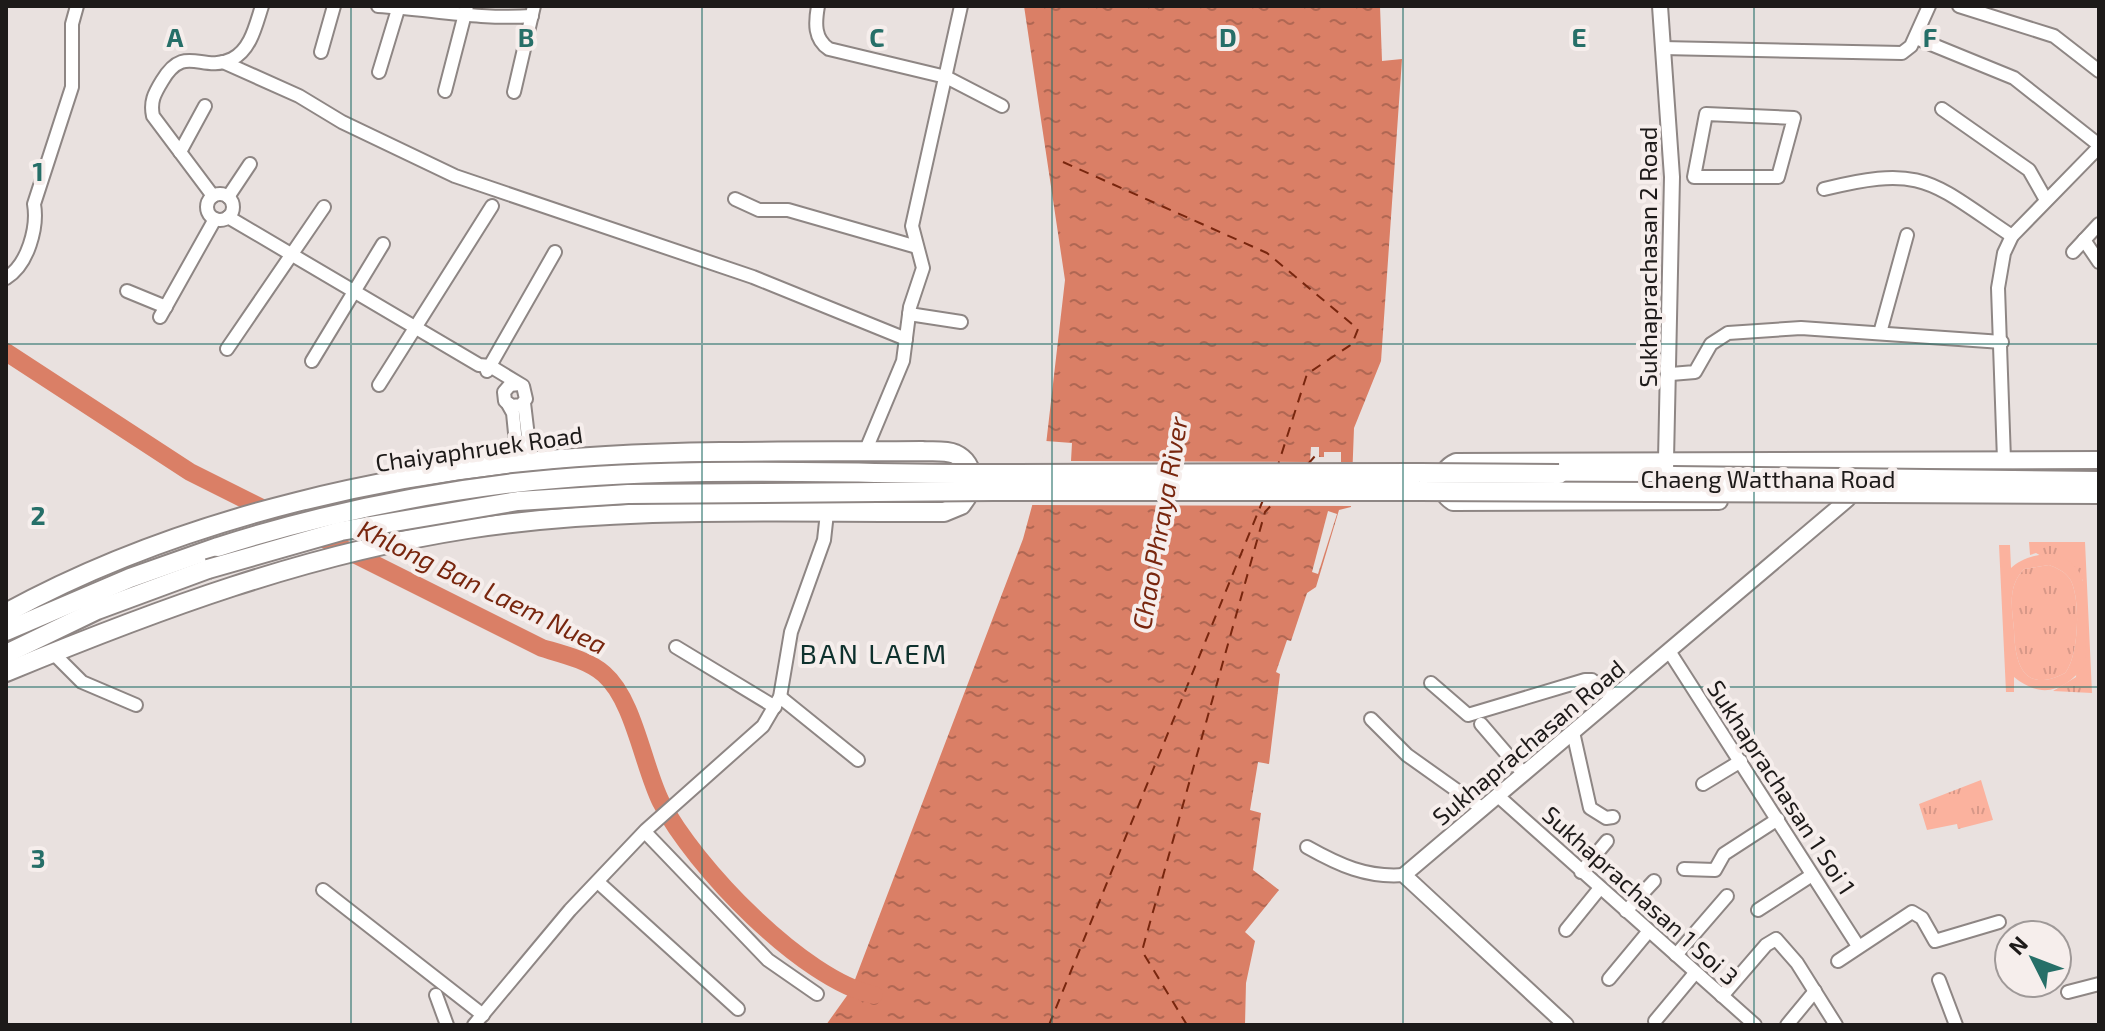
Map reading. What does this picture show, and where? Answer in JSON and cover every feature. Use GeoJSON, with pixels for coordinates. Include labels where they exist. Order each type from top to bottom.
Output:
{"type":"FeatureCollection","features":[{"type":"Feature","properties":{"kind":"main road","name":"Chaiyaphruek Road"},"geometry":{"type":"LineString","coordinates":[[6,613],[158,547],[314,498],[413,477],[525,462],[604,456],[865,452],[951,453],[970,469],[972,483],[968,497],[961,505],[944,512],[616,515],[478,527],[384,545],[328,558],[146,614],[6,672]]}},
{"type":"Feature","properties":{"kind":"main road"},"geometry":{"type":"LineString","coordinates":[[604,456],[582,465],[577,473],[576,492],[594,511],[616,515]]}},
{"type":"Feature","properties":{"kind":"main road","name":"Chaeng Watthana Road"},"geometry":{"type":"LineString","coordinates":[[2099,481],[1670,468],[1573,459],[1559,463],[1456,462],[1448,466],[1441,476],[1441,487],[1453,502],[1848,499],[2099,502]]}},
{"type":"Feature","properties":{"kind":"main road","name":"Chaeng Watthana Road"},"geometry":{"type":"LineString","coordinates":[[993,482],[1670,468],[1852,460],[2099,460]]}},
{"type":"Feature","properties":{"kind":"main road"},"geometry":{"type":"LineString","coordinates":[[1848,499],[1852,460]]}},
{"type":"Feature","properties":{"kind":"main road"},"geometry":{"type":"LineString","coordinates":[[1559,463],[1556,487],[1559,501]]}},
{"type":"Feature","properties":{"kind":"main road"},"geometry":{"type":"LineString","coordinates":[[1670,468],[2099,470]]}},
{"type":"Feature","properties":{"kind":"main road","name":"Chaiyaphruek Road"},"geometry":{"type":"LineString","coordinates":[[6,631],[130,578],[218,547],[377,505],[517,483],[732,474],[993,482]]}},
{"type":"Feature","properties":{"kind":"main road","name":"Chaeng Watthana Road"},"geometry":{"type":"LineString","coordinates":[[993,482],[2099,494]]}},
{"type":"Feature","properties":{"kind":"main road"},"geometry":{"type":"LineString","coordinates":[[6,654],[97,610],[208,569],[341,531],[518,501],[628,494],[993,482]]}},
{"type":"Feature","properties":{"kind":"street"},"geometry":{"type":"LineString","coordinates":[[6,278],[14,272],[31,239],[37,218],[34,204],[72,87],[72,24],[77,6]]}},
{"type":"Feature","properties":{"kind":"street"},"geometry":{"type":"LineString","coordinates":[[223,62],[243,50],[262,6]]}},
{"type":"Feature","properties":{"kind":"street"},"geometry":{"type":"LineString","coordinates":[[321,52],[334,6]]}},
{"type":"Feature","properties":{"kind":"street"},"geometry":{"type":"LineString","coordinates":[[378,6],[466,12],[533,11],[514,92]]}},
{"type":"Feature","properties":{"kind":"street"},"geometry":{"type":"LineString","coordinates":[[379,72],[399,6]]}},
{"type":"Feature","properties":{"kind":"street"},"geometry":{"type":"LineString","coordinates":[[818,6],[815,23],[819,39],[829,49],[946,77],[1002,106]]}},
{"type":"Feature","properties":{"kind":"street"},"geometry":{"type":"LineString","coordinates":[[865,452],[903,361],[909,314],[923,268],[912,226],[961,6]]}},
{"type":"Feature","properties":{"kind":"street","name":"Sukhaprachasan 2 Road"},"geometry":{"type":"LineString","coordinates":[[1660,6],[1672,177],[1670,468]]}},
{"type":"Feature","properties":{"kind":"street"},"geometry":{"type":"LineString","coordinates":[[1662,48],[1902,53],[1916,38],[1929,6]]}},
{"type":"Feature","properties":{"kind":"street"},"geometry":{"type":"LineString","coordinates":[[1959,6],[2054,36],[2099,71]]}},
{"type":"Feature","properties":{"kind":"street"},"geometry":{"type":"LineString","coordinates":[[445,91],[466,12]]}},
{"type":"Feature","properties":{"kind":"street"},"geometry":{"type":"LineString","coordinates":[[1916,38],[2014,78],[2099,146],[2012,236],[2004,253],[1998,288],[2004,460]]}},
{"type":"Feature","properties":{"kind":"street"},"geometry":{"type":"LineString","coordinates":[[228,197],[213,196],[153,116],[151,104],[155,92],[176,63],[188,59],[223,62],[299,96],[342,122],[455,176],[753,277],[906,339]]}},
{"type":"Feature","properties":{"kind":"street"},"geometry":{"type":"LineString","coordinates":[[180,152],[205,106]]}},
{"type":"Feature","properties":{"kind":"street"},"geometry":{"type":"LineString","coordinates":[[1942,109],[2029,170],[2046,200]]}},
{"type":"Feature","properties":{"kind":"street"},"geometry":{"type":"LineString","coordinates":[[1672,177],[1774,179],[1781,172],[1794,118],[1706,114],[1694,177]]}},
{"type":"Feature","properties":{"kind":"street"},"geometry":{"type":"LineString","coordinates":[[228,197],[250,164]]}},
{"type":"Feature","properties":{"kind":"street"},"geometry":{"type":"LineString","coordinates":[[1824,189],[1876,177],[1929,182],[2012,236]]}},
{"type":"Feature","properties":{"kind":"street"},"geometry":{"type":"LineString","coordinates":[[213,196],[207,208],[222,218],[294,255],[485,368],[519,384],[527,394],[524,403],[525,462]]}},
{"type":"Feature","properties":{"kind":"street"},"geometry":{"type":"LineString","coordinates":[[127,291],[163,312],[222,218],[233,209],[228,197]]}},
{"type":"Feature","properties":{"kind":"street"},"geometry":{"type":"LineString","coordinates":[[735,199],[759,210],[788,210],[917,247]]}},
{"type":"Feature","properties":{"kind":"street"},"geometry":{"type":"LineString","coordinates":[[379,385],[492,206]]}},
{"type":"Feature","properties":{"kind":"street"},"geometry":{"type":"LineString","coordinates":[[227,349],[324,207]]}},
{"type":"Feature","properties":{"kind":"street"},"geometry":{"type":"LineString","coordinates":[[2073,252],[2099,224]]}},
{"type":"Feature","properties":{"kind":"street"},"geometry":{"type":"LineString","coordinates":[[1880,333],[1907,235]]}},
{"type":"Feature","properties":{"kind":"street"},"geometry":{"type":"LineString","coordinates":[[2084,240],[2099,262]]}},
{"type":"Feature","properties":{"kind":"street"},"geometry":{"type":"LineString","coordinates":[[312,361],[383,244]]}},
{"type":"Feature","properties":{"kind":"street"},"geometry":{"type":"LineString","coordinates":[[485,368],[555,252]]}},
{"type":"Feature","properties":{"kind":"street"},"geometry":{"type":"LineString","coordinates":[[909,314],[961,322]]}},
{"type":"Feature","properties":{"kind":"street"},"geometry":{"type":"LineString","coordinates":[[1671,374],[1695,372],[1711,344],[1728,333],[1801,328],[2002,342]]}},
{"type":"Feature","properties":{"kind":"street"},"geometry":{"type":"LineString","coordinates":[[485,368],[513,413],[525,462]]}},
{"type":"Feature","properties":{"kind":"street"},"geometry":{"type":"LineString","coordinates":[[506,398],[510,385],[519,384]]}},
{"type":"Feature","properties":{"kind":"street"},"geometry":{"type":"LineString","coordinates":[[506,398],[517,407],[524,403]]}},
{"type":"Feature","properties":{"kind":"street","name":"Sukhaprachasan Road"},"geometry":{"type":"LineString","coordinates":[[1404,875],[1848,499]]}},
{"type":"Feature","properties":{"kind":"street"},"geometry":{"type":"LineString","coordinates":[[323,890],[479,1020],[570,910],[599,883],[648,828],[744,746],[777,702],[791,632],[824,540],[827,513]]}},
{"type":"Feature","properties":{"kind":"street"},"geometry":{"type":"LineString","coordinates":[[676,647],[777,702],[858,760]]}},
{"type":"Feature","properties":{"kind":"street","name":"Sukhaprachasan 1 Soi 1"},"geometry":{"type":"LineString","coordinates":[[1669,651],[1858,946]]}},
{"type":"Feature","properties":{"kind":"street"},"geometry":{"type":"LineString","coordinates":[[51,653],[82,682],[136,705]]}},
{"type":"Feature","properties":{"kind":"street"},"geometry":{"type":"LineString","coordinates":[[1431,683],[1462,714],[1468,715],[1585,680],[1592,680],[1613,698]]}},
{"type":"Feature","properties":{"kind":"street"},"geometry":{"type":"LineString","coordinates":[[1371,719],[1407,755],[1483,809]]}},
{"type":"Feature","properties":{"kind":"street"},"geometry":{"type":"LineString","coordinates":[[1481,724],[1524,774]]}},
{"type":"Feature","properties":{"kind":"street"},"geometry":{"type":"LineString","coordinates":[[1573,732],[1590,808],[1606,818],[1613,817]]}},
{"type":"Feature","properties":{"kind":"street"},"geometry":{"type":"LineString","coordinates":[[1703,784],[1741,761]]}},
{"type":"Feature","properties":{"kind":"street","name":"Sukhaprachasan 1 Soi 3"},"geometry":{"type":"LineString","coordinates":[[1498,796],[1722,996],[1747,1023]]}},
{"type":"Feature","properties":{"kind":"street"},"geometry":{"type":"LineString","coordinates":[[1684,869],[1715,870],[1724,854],[1778,819]]}},
{"type":"Feature","properties":{"kind":"street"},"geometry":{"type":"LineString","coordinates":[[648,828],[768,960],[817,994]]}},
{"type":"Feature","properties":{"kind":"street"},"geometry":{"type":"LineString","coordinates":[[1581,872],[1607,841]]}},
{"type":"Feature","properties":{"kind":"street"},"geometry":{"type":"LineString","coordinates":[[1307,847],[1338,864],[1378,877],[1404,875],[1566,1025]]}},
{"type":"Feature","properties":{"kind":"street"},"geometry":{"type":"LineString","coordinates":[[1758,910],[1812,875]]}},
{"type":"Feature","properties":{"kind":"street"},"geometry":{"type":"LineString","coordinates":[[1626,911],[1654,881]]}},
{"type":"Feature","properties":{"kind":"street"},"geometry":{"type":"LineString","coordinates":[[599,883],[738,1009]]}},
{"type":"Feature","properties":{"kind":"street"},"geometry":{"type":"LineString","coordinates":[[1566,930],[1600,888]]}},
{"type":"Feature","properties":{"kind":"street"},"geometry":{"type":"LineString","coordinates":[[1676,955],[1727,896]]}},
{"type":"Feature","properties":{"kind":"street"},"geometry":{"type":"LineString","coordinates":[[1838,961],[1912,912],[1922,918],[1935,941],[1993,924]]}},
{"type":"Feature","properties":{"kind":"street"},"geometry":{"type":"LineString","coordinates":[[1609,979],[1648,932]]}},
{"type":"Feature","properties":{"kind":"street"},"geometry":{"type":"LineString","coordinates":[[1722,996],[1772,939],[1779,942],[1797,963],[1836,1025]]}},
{"type":"Feature","properties":{"kind":"street"},"geometry":{"type":"LineString","coordinates":[[1655,1021],[1695,973]]}},
{"type":"Feature","properties":{"kind":"street"},"geometry":{"type":"LineString","coordinates":[[1939,980],[1956,1025]]}},
{"type":"Feature","properties":{"kind":"street"},"geometry":{"type":"LineString","coordinates":[[2073,991],[2099,984]]}},
{"type":"Feature","properties":{"kind":"street"},"geometry":{"type":"LineString","coordinates":[[1787,1025],[1815,991]]}},
{"type":"Feature","properties":{"kind":"street"},"geometry":{"type":"LineString","coordinates":[[436,995],[447,1025]]}},
{"type":"Feature","properties":{"kind":"green space"},"geometry":{"type":"Polygon","coordinates":[[[2029,542],[2085,542],[2092,693],[2053,691],[2076,677],[2083,580],[2036,553],[2030,555],[2029,542]]]}},
{"type":"Feature","properties":{"kind":"green space"},"geometry":{"type":"Polygon","coordinates":[[[1999,545],[2010,545],[2011,568],[2029,557],[2040,555],[2061,557],[2070,562],[2083,581],[2086,601],[2086,664],[2070,681],[2053,689],[2034,688],[2014,677],[2014,692],[2006,692],[1999,545]],[[2049,565],[2024,569],[2015,583],[2012,598],[2020,665],[2031,678],[2040,680],[2065,673],[2076,641],[2074,588],[2068,576],[2049,565]]]}},
{"type":"Feature","properties":{"kind":"green space"},"geometry":{"type":"Polygon","coordinates":[[[2049,565],[2065,574],[2074,588],[2076,641],[2065,673],[2040,680],[2031,678],[2020,665],[2012,598],[2015,583],[2024,569],[2049,565]]]}},
{"type":"Feature","properties":{"kind":"green space"},"geometry":{"type":"Polygon","coordinates":[[[1981,780],[1993,820],[1958,829],[1957,824],[1927,830],[1919,804],[1981,780]]]}},
{"type":"Feature","properties":{"kind":"water","name":"Chao Phraya River"},"geometry":{"type":"Polygon","coordinates":[[[1024,6],[1380,6],[1382,61],[1402,59],[1381,361],[1354,428],[1351,507],[1339,510],[1316,587],[1307,593],[1291,641],[1287,640],[1276,672],[1280,674],[1269,764],[1258,762],[1250,810],[1261,813],[1253,870],[1279,890],[1245,932],[1255,941],[1246,983],[1245,1025],[826,1025],[851,990],[1023,539],[1044,462],[1065,280],[1024,6]]]}},
{"type":"Feature","properties":{"kind":"pier"},"geometry":{"type":"Polygon","coordinates":[[[1046,441],[1072,443],[1071,461],[1310,462],[1311,447],[1319,447],[1319,457],[1324,457],[1324,452],[1341,452],[1341,462],[1356,462],[1355,506],[1031,505],[1046,441]]]}},
{"type":"Feature","properties":{"kind":"pier"},"geometry":{"type":"Polygon","coordinates":[[[1328,511],[1337,514],[1318,574],[1312,572],[1328,511]]]}},
{"type":"Feature","properties":{"kind":"waterway","name":"Khlong Ban Laem Nuea"},"geometry":{"type":"LineString","coordinates":[[6,352],[190,472],[542,648],[598,669],[614,685],[623,700],[661,802],[698,857],[753,917],[784,944],[815,968],[846,985],[874,995]]}},
{"type":"Feature","properties":{"kind":"ferry route"},"geometry":{"type":"LineString","coordinates":[[1063,162],[1267,253],[1358,329],[1352,344],[1307,374],[1278,465]]}},
{"type":"Feature","properties":{"kind":"ferry route"},"geometry":{"type":"LineString","coordinates":[[1308,464],[1315,456]]}},
{"type":"Feature","properties":{"kind":"ferry route"},"geometry":{"type":"LineString","coordinates":[[1187,1025],[1142,951],[1265,512],[1277,499]]}},
{"type":"Feature","properties":{"kind":"ferry route"},"geometry":{"type":"LineString","coordinates":[[1049,1025],[1263,500]]}},
{"type":"Feature","properties":{"kind":"district","name":"BAN LAEM"},"geometry":{"type":"Point","coordinates":[874,653]}}]}
